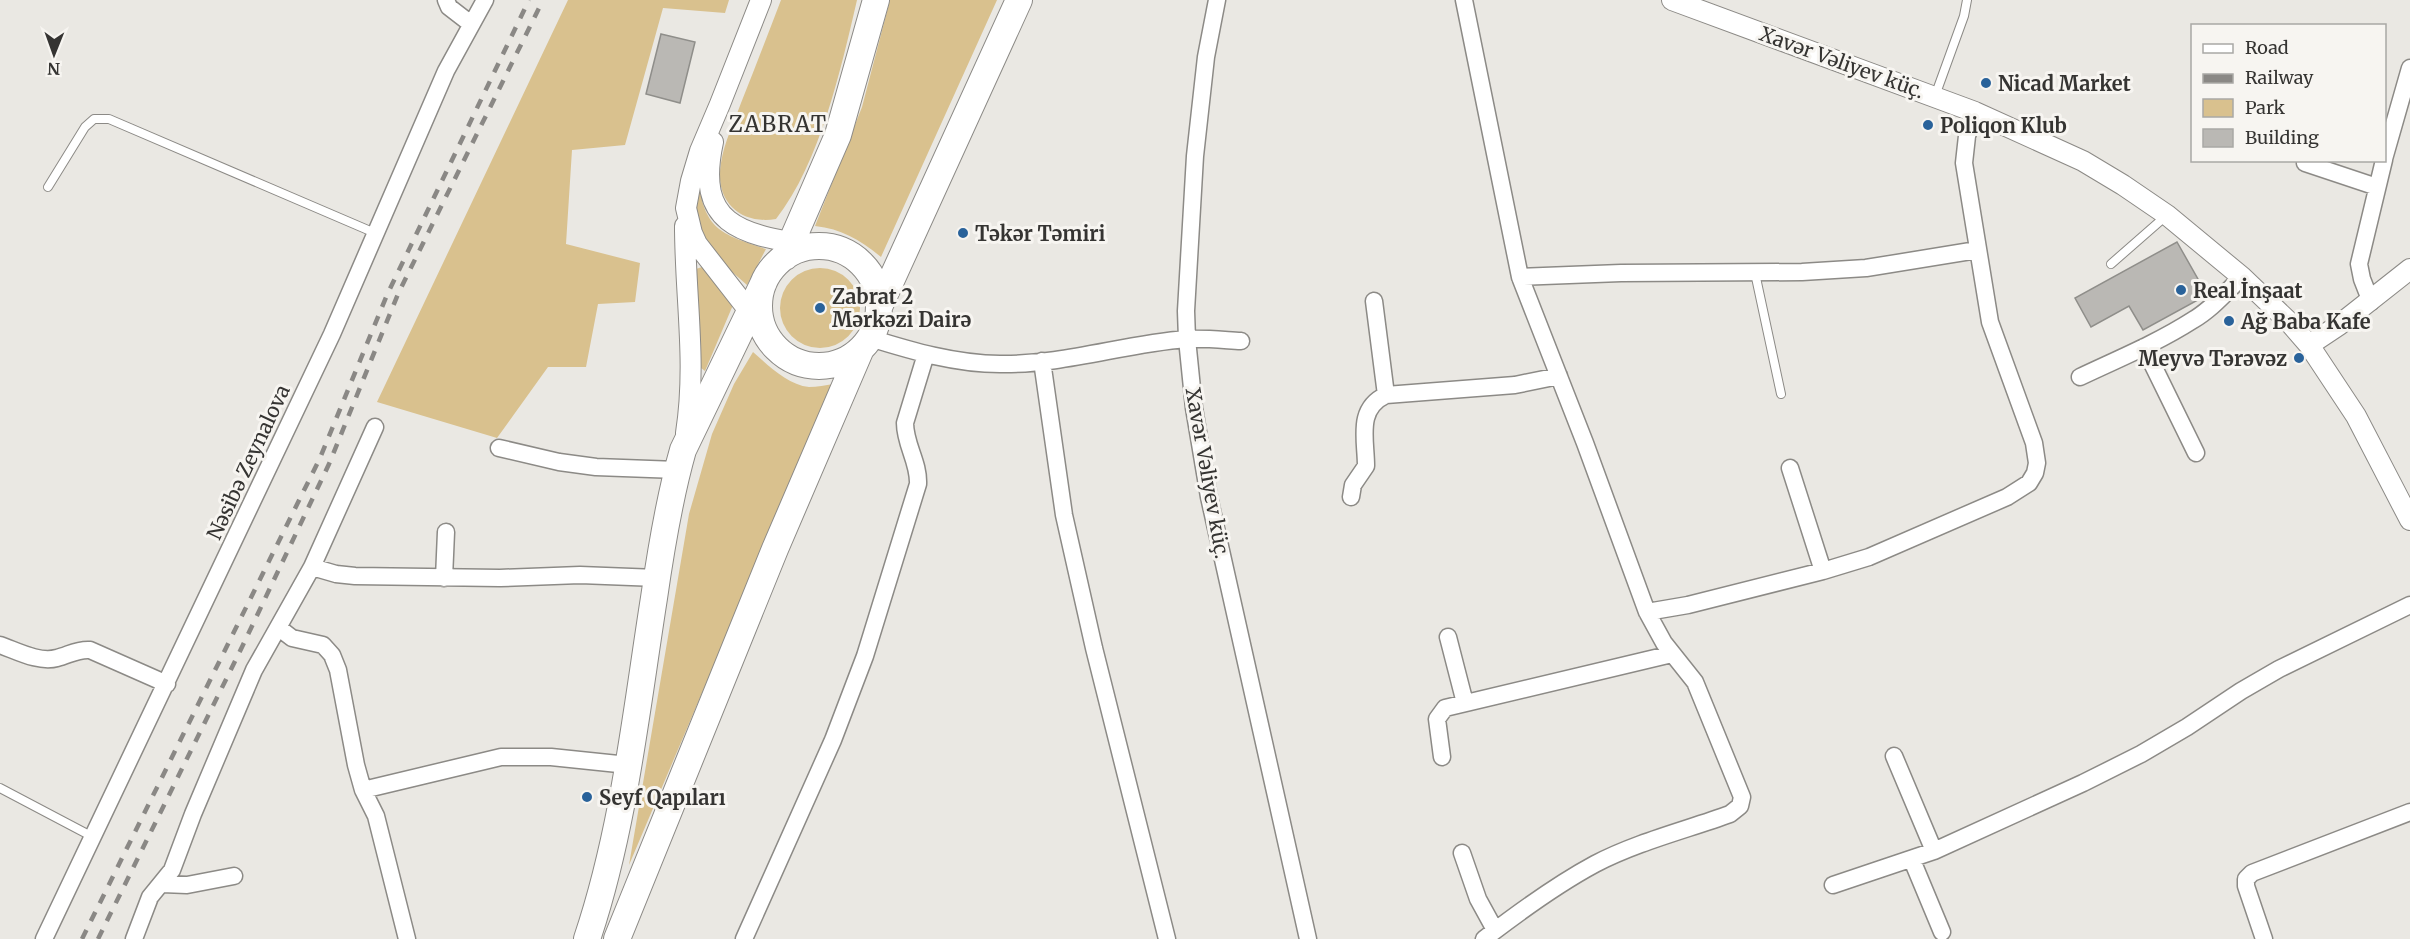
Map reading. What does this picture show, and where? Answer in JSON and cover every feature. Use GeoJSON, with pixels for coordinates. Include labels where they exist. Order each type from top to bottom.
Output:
{"type":"FeatureCollection","features":[{"type":"Feature","properties":{"kind":"main road"},"geometry":{"type":"LineString","coordinates":[[587,939],[603,891],[628,765],[657,578],[680,460],[756,320],[764,282],[788,250],[838,135],[876,0]]}},
{"type":"Feature","properties":{"kind":"main road"},"geometry":{"type":"LineString","coordinates":[[879,307],[1019,0]]}},
{"type":"Feature","properties":{"kind":"main road"},"geometry":{"type":"LineString","coordinates":[[619,932],[775,549],[865,344],[877,323],[878,291],[871,276],[861,263],[847,253],[832,248],[816,246],[788,250]]}},
{"type":"Feature","properties":{"kind":"main road"},"geometry":{"type":"LineString","coordinates":[[756,320],[772,344],[784,355],[798,363],[831,366],[846,360],[865,344]]}},
{"type":"Feature","properties":{"kind":"street"},"geometry":{"type":"LineString","coordinates":[[446,0],[449,7],[471,24]]}},
{"type":"Feature","properties":{"kind":"street","name":"Nəsibə Zeynalova"},"geometry":{"type":"LineString","coordinates":[[44,939],[332,334],[437,92],[485,0]]}},
{"type":"Feature","properties":{"kind":"street"},"geometry":{"type":"LineString","coordinates":[[499,448],[559,462],[596,467],[680,460],[691,397],[692,365],[685,243],[686,208],[700,151],[761,0]]}},
{"type":"Feature","properties":{"kind":"street","name":"Xavər Vəliyev küç."},"geometry":{"type":"LineString","coordinates":[[1217,0],[1206,57],[1195,156],[1186,311],[1187,339],[1194,408],[1209,497],[1308,939]]}},
{"type":"Feature","properties":{"kind":"street"},"geometry":{"type":"LineString","coordinates":[[1462,853],[1490,935],[1520,911],[1594,865],[1730,814],[1740,806],[1742,797],[1695,682],[1664,643],[1647,612],[1520,277],[1464,0]]}},
{"type":"Feature","properties":{"kind":"street","name":"Xavər Vəliyev küç."},"geometry":{"type":"LineString","coordinates":[[1672,0],[1975,112],[2083,161],[2168,215],[2242,277],[2289,322],[2309,345],[2356,416],[2410,520]]}},
{"type":"Feature","properties":{"kind":"street"},"geometry":{"type":"LineString","coordinates":[[2386,153],[2410,68]]}},
{"type":"Feature","properties":{"kind":"street"},"geometry":{"type":"LineString","coordinates":[[720,104],[710,154],[708,179],[710,194],[717,210],[725,219],[744,230],[788,250]]}},
{"type":"Feature","properties":{"kind":"street"},"geometry":{"type":"LineString","coordinates":[[1647,612],[1688,605],[1823,572],[1869,557],[2007,496],[2029,483],[2035,473],[2037,463],[2034,443],[1990,322],[1964,163],[1967,136],[1975,112]]}},
{"type":"Feature","properties":{"kind":"street"},"geometry":{"type":"LineString","coordinates":[[2371,302],[2359,264],[2383,162]]}},
{"type":"Feature","properties":{"kind":"street"},"geometry":{"type":"LineString","coordinates":[[2306,163],[2377,187]]}},
{"type":"Feature","properties":{"kind":"street"},"geometry":{"type":"LineString","coordinates":[[686,208],[697,244],[756,320]]}},
{"type":"Feature","properties":{"kind":"street"},"geometry":{"type":"LineString","coordinates":[[1520,277],[1621,273],[1755,273],[1866,268],[1977,250]]}},
{"type":"Feature","properties":{"kind":"street"},"geometry":{"type":"LineString","coordinates":[[2309,345],[2408,276]]}},
{"type":"Feature","properties":{"kind":"street"},"geometry":{"type":"LineString","coordinates":[[2080,377],[2144,347],[2193,320],[2211,307],[2242,277]]}},
{"type":"Feature","properties":{"kind":"street"},"geometry":{"type":"LineString","coordinates":[[1374,301],[1386,395]]}},
{"type":"Feature","properties":{"kind":"street"},"geometry":{"type":"LineString","coordinates":[[865,344],[966,362],[1001,364],[1042,361],[1187,339],[1241,341]]}},
{"type":"Feature","properties":{"kind":"street"},"geometry":{"type":"LineString","coordinates":[[2144,347],[2196,453]]}},
{"type":"Feature","properties":{"kind":"street"},"geometry":{"type":"LineString","coordinates":[[744,939],[815,782],[869,644],[918,484],[918,471],[905,434],[905,423],[926,354]]}},
{"type":"Feature","properties":{"kind":"street"},"geometry":{"type":"LineString","coordinates":[[1042,361],[1064,515],[1094,648],[1167,939]]}},
{"type":"Feature","properties":{"kind":"street"},"geometry":{"type":"LineString","coordinates":[[1351,498],[1353,484],[1366,466],[1363,436],[1366,412],[1376,400],[1386,395],[1515,385],[1559,376]]}},
{"type":"Feature","properties":{"kind":"street"},"geometry":{"type":"LineString","coordinates":[[134,939],[150,897],[172,870],[192,814],[254,670],[312,567],[375,428]]}},
{"type":"Feature","properties":{"kind":"street"},"geometry":{"type":"LineString","coordinates":[[1790,468],[1823,572]]}},
{"type":"Feature","properties":{"kind":"street"},"geometry":{"type":"LineString","coordinates":[[444,578],[446,532]]}},
{"type":"Feature","properties":{"kind":"street"},"geometry":{"type":"LineString","coordinates":[[312,567],[355,576],[444,578],[580,574],[657,578]]}},
{"type":"Feature","properties":{"kind":"street"},"geometry":{"type":"LineString","coordinates":[[1833,885],[1912,860],[2026,810],[2141,754],[2279,669],[2410,605]]}},
{"type":"Feature","properties":{"kind":"street"},"geometry":{"type":"LineString","coordinates":[[279,628],[292,638],[323,645],[332,655],[338,670],[356,765],[363,790],[379,826],[407,939]]}},
{"type":"Feature","properties":{"kind":"street"},"geometry":{"type":"LineString","coordinates":[[1448,637],[1465,703]]}},
{"type":"Feature","properties":{"kind":"street"},"geometry":{"type":"LineString","coordinates":[[0,645],[45,659],[56,658],[78,649],[90,650],[167,684]]}},
{"type":"Feature","properties":{"kind":"street"},"geometry":{"type":"LineString","coordinates":[[1442,757],[1437,718],[1445,708],[1672,654]]}},
{"type":"Feature","properties":{"kind":"street"},"geometry":{"type":"LineString","coordinates":[[1894,756],[1934,851]]}},
{"type":"Feature","properties":{"kind":"street"},"geometry":{"type":"LineString","coordinates":[[363,790],[501,757],[551,757],[628,765]]}},
{"type":"Feature","properties":{"kind":"street"},"geometry":{"type":"LineString","coordinates":[[2264,939],[2246,886],[2246,879],[2252,873],[2410,812]]}},
{"type":"Feature","properties":{"kind":"street"},"geometry":{"type":"LineString","coordinates":[[1912,860],[1942,932]]}},
{"type":"Feature","properties":{"kind":"street"},"geometry":{"type":"LineString","coordinates":[[162,884],[187,885],[234,876]]}},
{"type":"Feature","properties":{"kind":"lane"},"geometry":{"type":"LineString","coordinates":[[1935,97],[1964,16],[1967,0]]}},
{"type":"Feature","properties":{"kind":"lane"},"geometry":{"type":"LineString","coordinates":[[48,187],[84,127],[94,120],[109,118],[375,233]]}},
{"type":"Feature","properties":{"kind":"lane"},"geometry":{"type":"LineString","coordinates":[[2111,264],[2168,215]]}},
{"type":"Feature","properties":{"kind":"lane"},"geometry":{"type":"LineString","coordinates":[[1755,273],[1781,394]]}},
{"type":"Feature","properties":{"kind":"lane"},"geometry":{"type":"LineString","coordinates":[[0,788],[94,837]]}},
{"type":"Feature","properties":{"kind":"green space"},"geometry":{"type":"Polygon","coordinates":[[[568,0],[729,0],[725,13],[663,8],[625,145],[572,150],[566,244],[640,263],[635,302],[598,304],[586,367],[548,367],[497,438],[377,402],[568,0]]]}},
{"type":"Feature","properties":{"kind":"green space"},"geometry":{"type":"Polygon","coordinates":[[[781,0],[857,0],[836,85],[817,143],[805,171],[776,219],[763,220],[751,218],[732,208],[722,189],[721,163],[727,140],[781,0]]]}},
{"type":"Feature","properties":{"kind":"green space"},"geometry":{"type":"Polygon","coordinates":[[[890,0],[997,0],[881,257],[850,236],[815,226],[862,107],[890,0]]]}},
{"type":"Feature","properties":{"kind":"green space"},"geometry":{"type":"Polygon","coordinates":[[[698,178],[705,209],[717,227],[737,239],[766,249],[747,285],[718,259],[701,236],[695,215],[698,178]]]}},
{"type":"Feature","properties":{"kind":"green space"},"geometry":{"type":"Polygon","coordinates":[[[702,267],[733,305],[705,371],[701,368],[696,269],[702,267]]]}},
{"type":"Feature","properties":{"kind":"green space","name":"Zabrat 2 Mərkəzi Dairə"},"geometry":{"type":"Polygon","coordinates":[[[820,268],[835,271],[848,280],[857,293],[860,308],[857,323],[848,336],[835,345],[820,348],[805,345],[792,336],[783,323],[780,308],[783,293],[792,280],[805,271],[820,268]]]}},
{"type":"Feature","properties":{"kind":"green space"},"geometry":{"type":"Polygon","coordinates":[[[753,352],[779,374],[794,383],[809,387],[833,384],[629,865],[689,514],[712,434],[734,384],[753,352]]]}},
{"type":"Feature","properties":{"kind":"building"},"geometry":{"type":"Polygon","coordinates":[[[661,34],[695,42],[680,103],[646,94],[661,34]]]}},
{"type":"Feature","properties":{"kind":"building"},"geometry":{"type":"Polygon","coordinates":[[[2177,242],[2207,295],[2143,330],[2129,306],[2091,327],[2075,298],[2177,242]]]}},
{"type":"Feature","properties":{"kind":"railway"},"geometry":{"type":"LineString","coordinates":[[82,939],[320,458],[387,295],[529,0]]}},
{"type":"Feature","properties":{"kind":"railway"},"geometry":{"type":"LineString","coordinates":[[98,939],[329,464],[398,294],[543,0]]}},
{"type":"Feature","properties":{"kind":"place","name":"Nicad Market"},"geometry":{"type":"Point","coordinates":[1986,83]}},
{"type":"Feature","properties":{"kind":"place","name":"Poliqon Klub"},"geometry":{"type":"Point","coordinates":[1928,125]}},
{"type":"Feature","properties":{"kind":"place","name":"Təkər Təmiri"},"geometry":{"type":"Point","coordinates":[963,233]}},
{"type":"Feature","properties":{"kind":"place","name":"Real İnşaat"},"geometry":{"type":"Point","coordinates":[2181,290]}},
{"type":"Feature","properties":{"kind":"place","name":"Zabrat 2 Mərkəzi Dairə"},"geometry":{"type":"Point","coordinates":[820,308]}},
{"type":"Feature","properties":{"kind":"place","name":"Ağ Baba Kafe"},"geometry":{"type":"Point","coordinates":[2229,321]}},
{"type":"Feature","properties":{"kind":"place","name":"Meyvə Tərəvəz"},"geometry":{"type":"Point","coordinates":[2299,358]}},
{"type":"Feature","properties":{"kind":"place","name":"Seyf Qapıları"},"geometry":{"type":"Point","coordinates":[587,797]}},
{"type":"Feature","properties":{"kind":"district","name":"ZABRAT"},"geometry":{"type":"Point","coordinates":[778,124]}}]}
